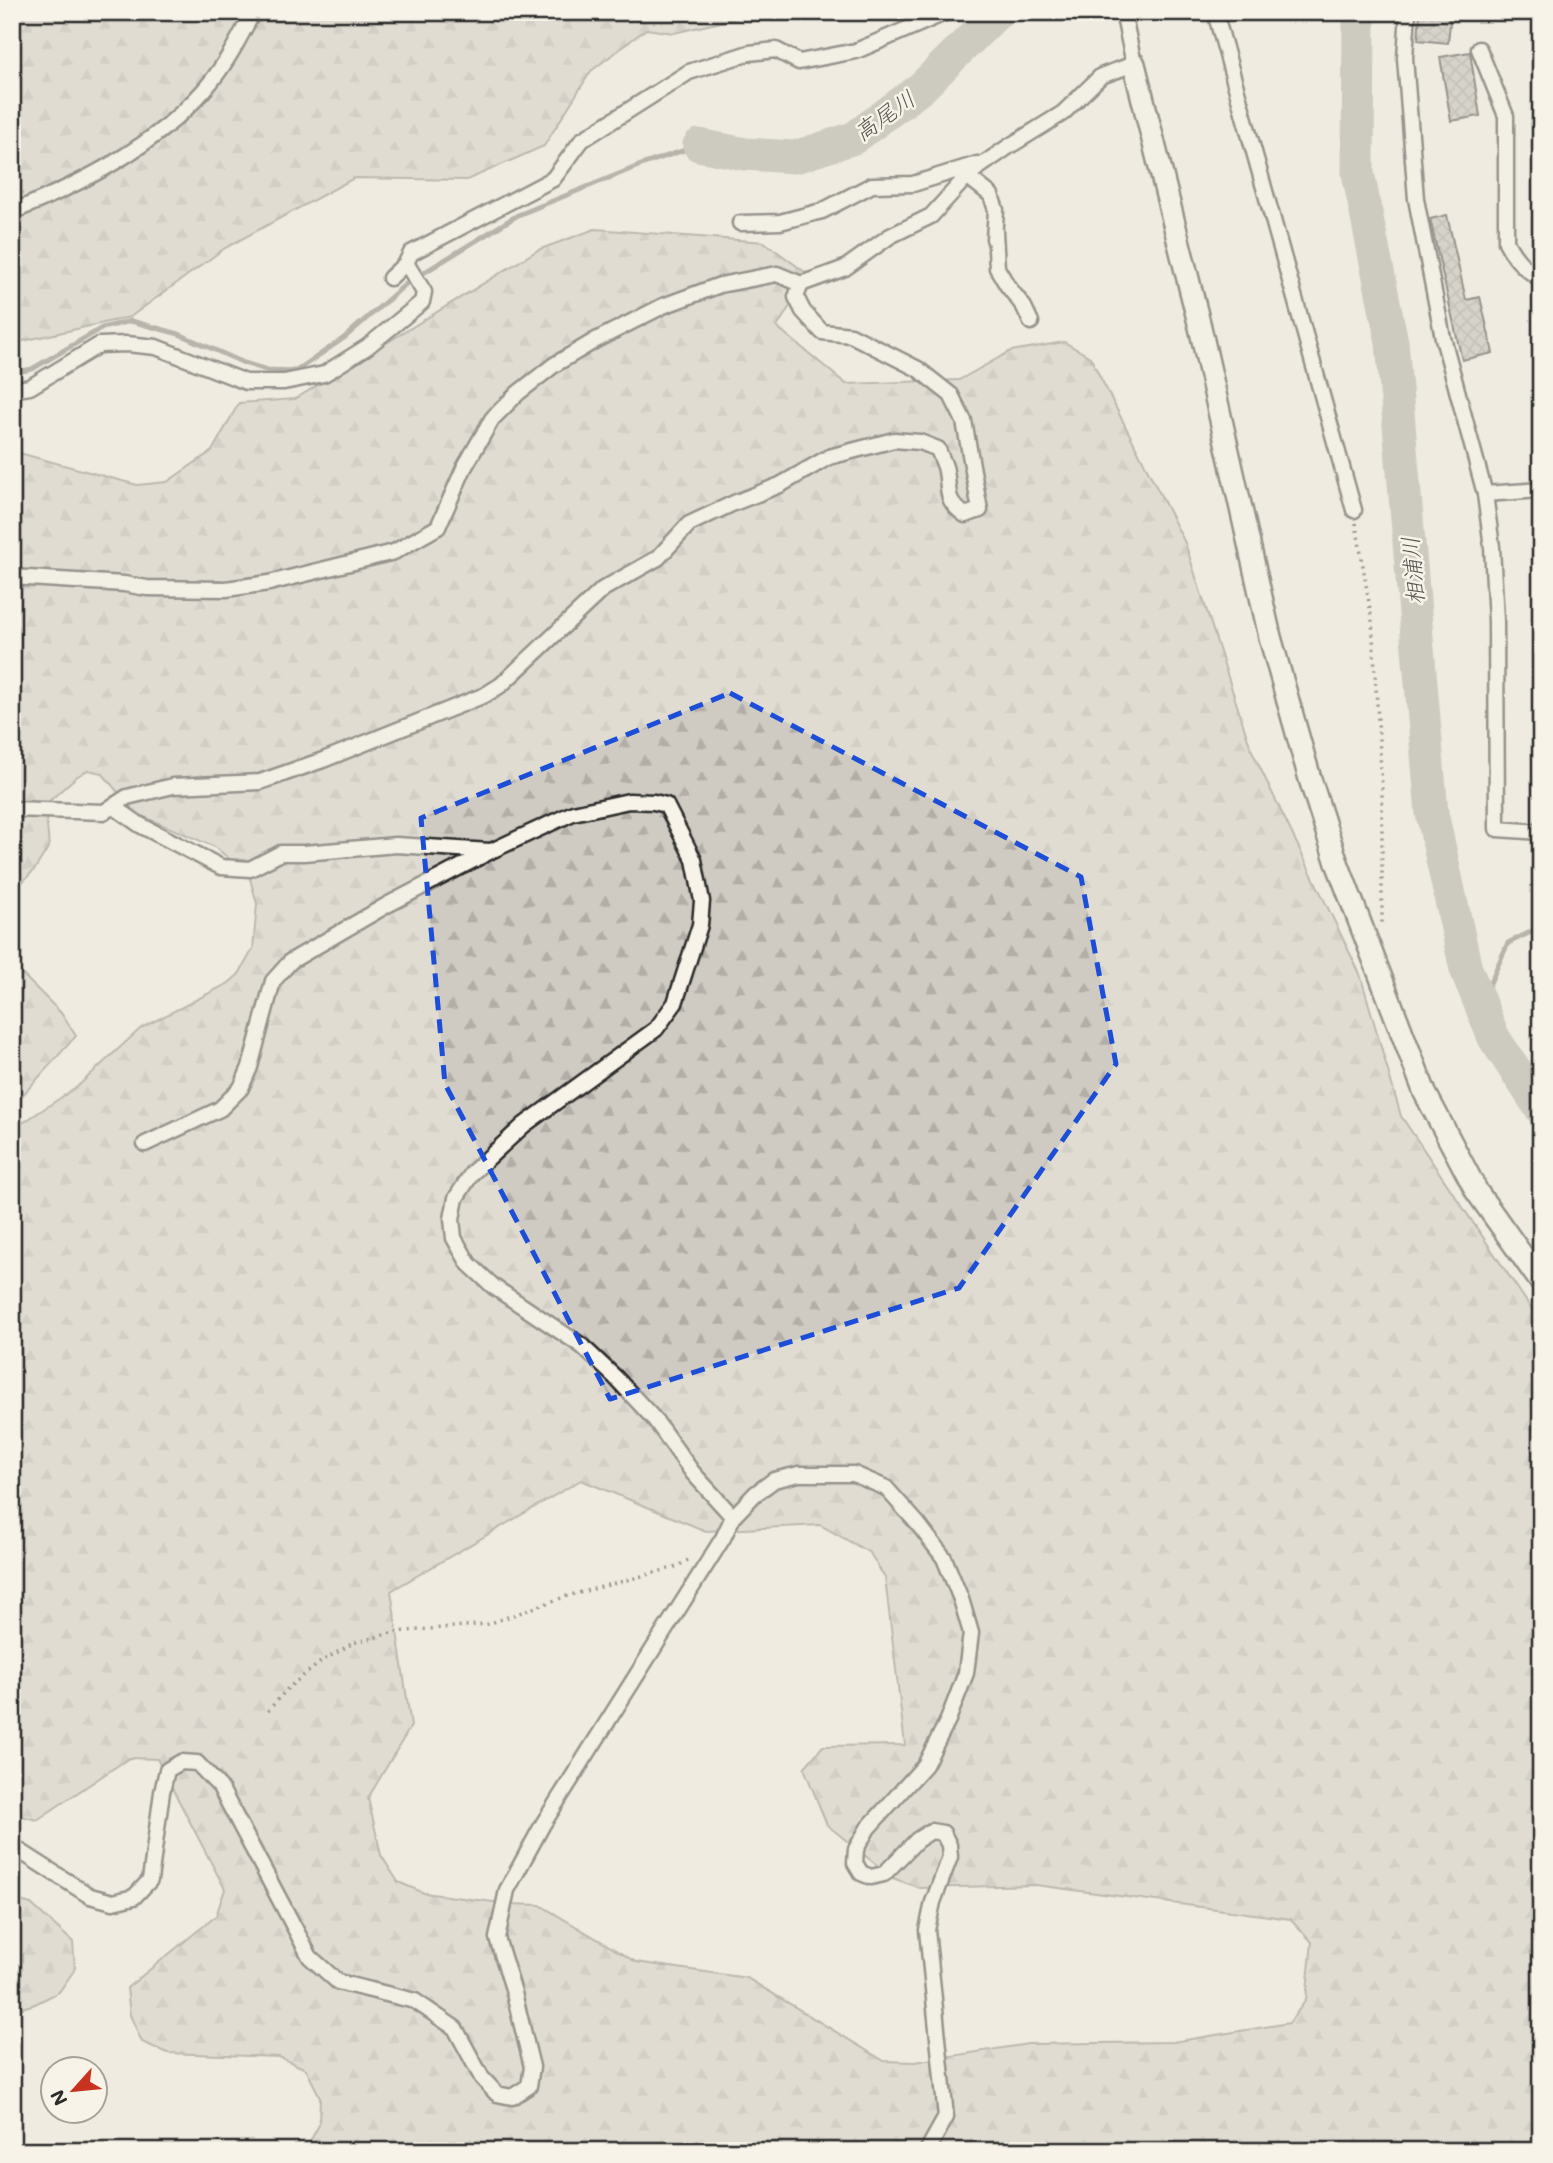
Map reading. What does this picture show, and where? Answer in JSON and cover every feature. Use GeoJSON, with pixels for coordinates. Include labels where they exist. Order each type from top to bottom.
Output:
{"type":"FeatureCollection","features":[{"type":"Feature","properties":{"kind":"street"},"geometry":{"type":"LineString","coordinates":[[12,212],[51,196],[139,148],[159,134],[205,89],[233,52],[253,12]]}},
{"type":"Feature","properties":{"kind":"street"},"geometry":{"type":"LineString","coordinates":[[390,278],[408,265],[411,253],[554,179],[582,140],[689,72],[749,53],[776,50],[799,62],[856,51],[950,12],[959,12]]}},
{"type":"Feature","properties":{"kind":"street"},"geometry":{"type":"LineString","coordinates":[[1123,12],[1200,327],[1270,637],[1336,860],[1425,1093],[1477,1192],[1541,1282]]}},
{"type":"Feature","properties":{"kind":"street"},"geometry":{"type":"LineString","coordinates":[[1215,12],[1353,510]]}},
{"type":"Feature","properties":{"kind":"street"},"geometry":{"type":"LineString","coordinates":[[1408,12],[1405,58],[1416,199],[1443,338],[1485,494],[1492,547],[1496,621],[1497,829],[1540,832],[1541,828]]}},
{"type":"Feature","properties":{"kind":"street"},"geometry":{"type":"LineString","coordinates":[[1479,49],[1506,116],[1506,242],[1524,270],[1541,279]]}},
{"type":"Feature","properties":{"kind":"street"},"geometry":{"type":"LineString","coordinates":[[12,577],[147,587],[226,589],[269,583],[394,551],[438,527],[464,468],[492,419],[554,365],[663,306],[720,285],[777,274],[801,284],[845,268],[890,236],[931,216],[967,176],[1063,113],[1101,76],[1134,64]]}},
{"type":"Feature","properties":{"kind":"street"},"geometry":{"type":"LineString","coordinates":[[740,223],[780,222],[822,211],[872,185],[913,184],[988,161]]}},
{"type":"Feature","properties":{"kind":"street"},"geometry":{"type":"LineString","coordinates":[[967,176],[991,195],[996,210],[997,268],[1031,322]]}},
{"type":"Feature","properties":{"kind":"street"},"geometry":{"type":"LineString","coordinates":[[988,262],[995,231]]}},
{"type":"Feature","properties":{"kind":"street"},"geometry":{"type":"LineString","coordinates":[[12,390],[30,387],[99,345],[156,346],[246,382],[284,382],[324,373],[367,347],[422,302],[424,292],[408,265]]}},
{"type":"Feature","properties":{"kind":"street"},"geometry":{"type":"LineString","coordinates":[[12,808],[104,812],[127,796],[173,786],[260,782],[323,760],[485,695],[501,685],[603,589],[658,558],[689,524],[780,485],[829,457],[894,440],[920,442],[938,449],[946,469],[946,490],[955,507],[965,515],[979,510],[964,421],[951,395],[918,369],[851,335],[822,332],[803,311],[796,297],[801,284]]}},
{"type":"Feature","properties":{"kind":"street"},"geometry":{"type":"LineString","coordinates":[[1485,494],[1541,490]]}},
{"type":"Feature","properties":{"kind":"street"},"geometry":{"type":"LineString","coordinates":[[145,1144],[220,1109],[241,1088],[250,1068],[273,981],[291,961],[387,905],[491,851],[573,813],[629,801],[666,805],[694,860],[702,901],[700,925],[675,1003],[656,1029],[524,1125],[472,1172],[456,1198],[452,1219],[454,1238],[469,1264],[494,1287],[582,1346],[615,1377],[655,1420],[693,1473],[733,1517]]}},
{"type":"Feature","properties":{"kind":"street"},"geometry":{"type":"LineString","coordinates":[[113,806],[139,825],[221,867],[250,869],[281,852],[304,853],[396,845],[491,851]]}},
{"type":"Feature","properties":{"kind":"street"},"geometry":{"type":"LineString","coordinates":[[12,1846],[90,1896],[113,1902],[134,1897],[150,1880],[167,1770],[181,1762],[197,1763],[220,1787],[310,1957],[338,1982],[415,2001],[455,2028],[482,2078],[497,2094],[512,2097],[529,2086],[532,2067],[497,1938],[507,1890],[543,1824],[723,1538],[733,1517],[755,1494],[774,1480],[799,1474],[854,1474],[886,1488],[944,1558],[961,1599],[971,1633],[966,1673],[953,1708],[925,1765],[868,1828],[856,1849],[855,1863],[860,1873],[872,1877],[884,1874],[917,1840],[931,1830],[943,1833],[949,1845],[950,1857],[933,1902],[927,1930],[946,2117],[927,2151]]}},
{"type":"Feature","properties":{"kind":"path"},"geometry":{"type":"LineString","coordinates":[[1353,510],[1372,621],[1382,787],[1382,926]]}},
{"type":"Feature","properties":{"kind":"path"},"geometry":{"type":"LineString","coordinates":[[268,1711],[288,1688],[305,1674],[353,1643],[395,1632],[488,1624],[567,1596],[676,1567],[723,1538]]}},
{"type":"Feature","properties":{"kind":"highlighted area"},"geometry":{"type":"Polygon","coordinates":[[[730,693],[1081,877],[1116,1064],[959,1288],[610,1399],[445,1084],[421,818],[730,693]]]}},
{"type":"Feature","properties":{"kind":"green space"},"geometry":{"type":"Polygon","coordinates":[[[12,12],[763,12],[674,33],[646,29],[591,71],[544,146],[467,180],[354,178],[225,248],[130,317],[12,343],[12,12]]]}},
{"type":"Feature","properties":{"kind":"green space"},"geometry":{"type":"Polygon","coordinates":[[[595,229],[764,242],[809,275],[777,327],[846,384],[959,380],[1011,351],[1064,342],[1090,357],[1185,543],[1251,749],[1360,974],[1401,1116],[1541,1323],[1541,2151],[305,2151],[319,2125],[320,2097],[306,2069],[279,2057],[167,2053],[142,2042],[130,2015],[127,1988],[216,1916],[225,1889],[157,1759],[129,1758],[37,1820],[12,1814],[12,1130],[77,1087],[141,1028],[229,983],[239,974],[253,949],[257,904],[249,875],[215,847],[135,813],[102,773],[88,770],[76,777],[45,805],[49,846],[35,869],[12,893],[12,451],[137,485],[167,482],[212,451],[239,403],[295,399],[538,250],[595,229]],[[581,1480],[391,1591],[411,1726],[368,1798],[381,1855],[398,1882],[424,1893],[509,1904],[540,1905],[636,1962],[747,1978],[884,2061],[915,2062],[1028,2044],[1173,2042],[1289,2023],[1306,2000],[1312,1942],[1291,1919],[1036,1885],[920,1888],[893,1878],[827,1825],[804,1768],[823,1746],[905,1745],[885,1578],[870,1553],[820,1525],[706,1531],[581,1480]]]}},
{"type":"Feature","properties":{"kind":"green space"},"geometry":{"type":"Polygon","coordinates":[[[12,964],[61,1013],[76,1036],[22,1096],[12,1090],[12,964]]]}},
{"type":"Feature","properties":{"kind":"green space"},"geometry":{"type":"Polygon","coordinates":[[[12,1899],[31,1904],[73,1942],[75,1969],[59,1992],[35,2004],[12,2011],[12,1899]]]}},
{"type":"Feature","properties":{"kind":"building"},"geometry":{"type":"Polygon","coordinates":[[[1420,12],[1451,12],[1448,43],[1418,40],[1420,12]]]}},
{"type":"Feature","properties":{"kind":"building"},"geometry":{"type":"Polygon","coordinates":[[[1470,52],[1480,116],[1451,121],[1440,57],[1470,52]]]}},
{"type":"Feature","properties":{"kind":"building"},"geometry":{"type":"Polygon","coordinates":[[[1447,215],[1466,300],[1480,297],[1493,353],[1462,360],[1430,219],[1447,215]]]}},
{"type":"Feature","properties":{"kind":"waterway","name":"高尾川"},"geometry":{"type":"LineString","coordinates":[[699,145],[745,154],[795,157],[854,138],[921,88],[998,12]]}},
{"type":"Feature","properties":{"kind":"waterway","name":"相浦川"},"geometry":{"type":"LineString","coordinates":[[1359,12],[1358,173],[1392,342],[1432,813],[1466,969],[1494,1038],[1541,1109]]}},
{"type":"Feature","properties":{"kind":"waterway"},"geometry":{"type":"LineString","coordinates":[[12,373],[32,369],[102,328],[131,321],[179,334],[244,363],[267,370],[296,371],[344,338],[407,283],[518,215],[641,165],[699,145]]}},
{"type":"Feature","properties":{"kind":"waterway"},"geometry":{"type":"LineString","coordinates":[[1480,1005],[1508,943],[1541,927]]}}]}
